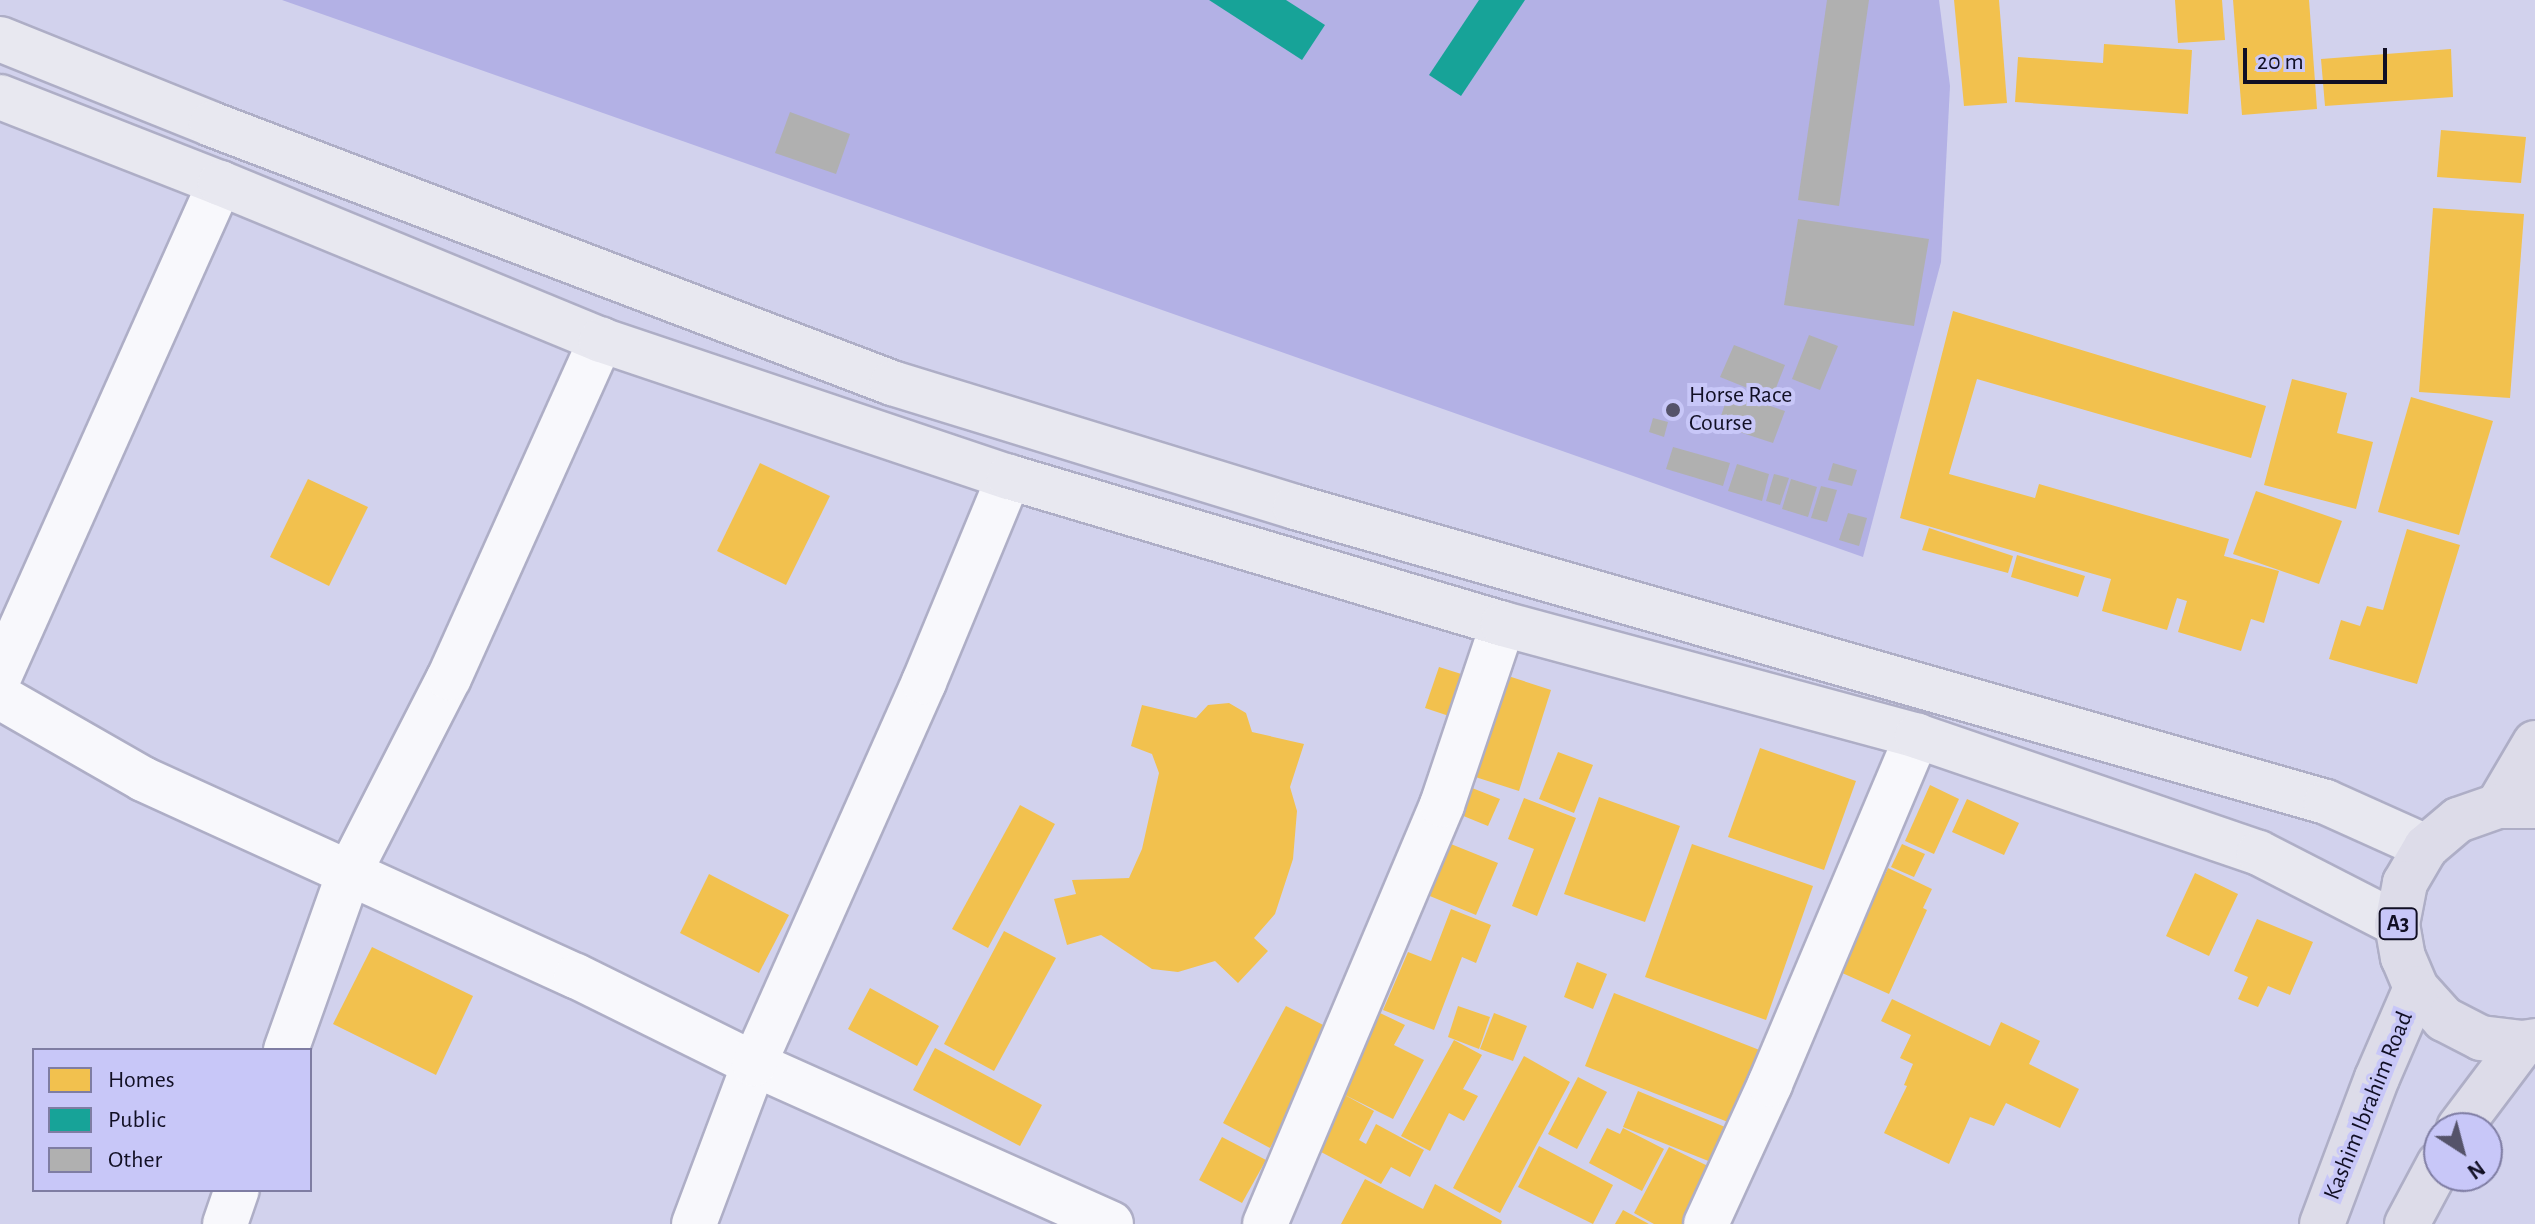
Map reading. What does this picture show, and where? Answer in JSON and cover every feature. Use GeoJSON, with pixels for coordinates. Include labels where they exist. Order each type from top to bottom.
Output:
{"type":"FeatureCollection","features":[{"type":"Feature","properties":{"kind":"highway","name":"A3"},"geometry":{"type":"LineString","coordinates":[[2529,1042],[2481,1038],[2444,1019],[2416,988],[2403,957],[2397,924],[2405,883],[2426,847],[2458,820],[2516,806],[2535,743]]}},
{"type":"Feature","properties":{"kind":"highway","name":"Kashim Ibrahim Road"},"geometry":{"type":"LineString","coordinates":[[2322,1224],[2377,1078],[2416,988]]}},
{"type":"Feature","properties":{"kind":"highway","name":"A3"},"geometry":{"type":"LineString","coordinates":[[2472,1112],[2529,1042]]}},
{"type":"Feature","properties":{"kind":"highway"},"geometry":{"type":"LineString","coordinates":[[2407,1224],[2424,1192]]}},
{"type":"Feature","properties":{"kind":"main road"},"geometry":{"type":"LineString","coordinates":[[0,39],[211,124],[892,383],[1295,507],[2326,802],[2426,847]]}},
{"type":"Feature","properties":{"kind":"main road"},"geometry":{"type":"LineString","coordinates":[[0,97],[220,183],[601,340],[1009,477],[1503,624],[1917,736],[2259,853],[2397,924]]}},
{"type":"Feature","properties":{"kind":"street"},"geometry":{"type":"LineString","coordinates":[[0,675],[220,183]]}},
{"type":"Feature","properties":{"kind":"street"},"geometry":{"type":"LineString","coordinates":[[287,1048],[349,873],[449,678],[601,340]]}},
{"type":"Feature","properties":{"kind":"street"},"geometry":{"type":"LineString","coordinates":[[694,1224],[754,1064],[924,682],[1009,477]]}},
{"type":"Feature","properties":{"kind":"street"},"geometry":{"type":"LineString","coordinates":[[1265,1224],[1442,805],[1503,624]]}},
{"type":"Feature","properties":{"kind":"street"},"geometry":{"type":"LineString","coordinates":[[0,697],[143,779],[576,976],[754,1064],[1111,1224]]}},
{"type":"Feature","properties":{"kind":"street"},"geometry":{"type":"LineString","coordinates":[[1706,1224],[1770,1084],[1917,736]]}},
{"type":"Feature","properties":{"kind":"street"},"geometry":{"type":"LineString","coordinates":[[225,1224],[236,1192]]}},
{"type":"Feature","properties":{"kind":"shaded area","name":"Horse Race Course"},"geometry":{"type":"Polygon","coordinates":[[[282,0],[1939,0],[1950,86],[1941,262],[1863,557],[282,0]]]}},
{"type":"Feature","properties":{"kind":"building: Homes"},"geometry":{"type":"Polygon","coordinates":[[[1954,0],[1999,0],[2007,103],[1964,106],[1954,0]]]}},
{"type":"Feature","properties":{"kind":"building: Homes"},"geometry":{"type":"Polygon","coordinates":[[[2175,0],[2222,0],[2225,40],[2178,43],[2175,0]]]}},
{"type":"Feature","properties":{"kind":"building: Homes"},"geometry":{"type":"Polygon","coordinates":[[[2233,0],[2309,0],[2317,109],[2242,115],[2233,0]]]}},
{"type":"Feature","properties":{"kind":"building: Homes"},"geometry":{"type":"Polygon","coordinates":[[[2104,44],[2192,50],[2188,114],[2015,102],[2018,57],[2103,63],[2104,44]]]}},
{"type":"Feature","properties":{"kind":"building: Homes"},"geometry":{"type":"Polygon","coordinates":[[[2451,49],[2453,97],[2325,106],[2321,59],[2451,49]]]}},
{"type":"Feature","properties":{"kind":"building: Homes"},"geometry":{"type":"Polygon","coordinates":[[[2441,130],[2526,137],[2521,183],[2437,177],[2441,130]]]}},
{"type":"Feature","properties":{"kind":"building: Homes"},"geometry":{"type":"Polygon","coordinates":[[[2433,208],[2524,214],[2510,398],[2419,392],[2433,208]]]}},
{"type":"Feature","properties":{"kind":"building: Homes"},"geometry":{"type":"Polygon","coordinates":[[[1953,311],[2266,406],[2251,458],[1977,379],[1949,474],[2035,498],[2039,484],[2229,539],[2224,556],[2279,571],[2264,623],[2251,619],[2241,651],[2178,632],[2187,601],[2177,598],[2167,630],[2102,611],[2111,579],[1900,518],[1953,311]]]}},
{"type":"Feature","properties":{"kind":"building: Homes"},"geometry":{"type":"Polygon","coordinates":[[[2292,379],[2347,393],[2337,433],[2373,442],[2356,509],[2264,485],[2292,379]]]}},
{"type":"Feature","properties":{"kind":"building: Homes"},"geometry":{"type":"Polygon","coordinates":[[[2411,397],[2493,421],[2459,535],[2378,512],[2411,397]]]}},
{"type":"Feature","properties":{"kind":"building: Homes"},"geometry":{"type":"Polygon","coordinates":[[[760,463],[830,496],[786,585],[717,551],[760,463]]]}},
{"type":"Feature","properties":{"kind":"building: Homes"},"geometry":{"type":"Polygon","coordinates":[[[308,479],[368,507],[329,586],[270,557],[308,479]]]}},
{"type":"Feature","properties":{"kind":"building: Homes"},"geometry":{"type":"Polygon","coordinates":[[[2256,491],[2342,521],[2319,584],[2233,554],[2256,491]]]}},
{"type":"Feature","properties":{"kind":"building: Homes"},"geometry":{"type":"Polygon","coordinates":[[[1929,528],[2013,556],[2008,573],[1922,550],[1929,528]]]}},
{"type":"Feature","properties":{"kind":"building: Homes"},"geometry":{"type":"Polygon","coordinates":[[[2407,529],[2460,545],[2417,684],[2329,659],[2341,620],[2360,626],[2367,606],[2383,610],[2407,529]]]}},
{"type":"Feature","properties":{"kind":"building: Homes"},"geometry":{"type":"Polygon","coordinates":[[[2017,555],[2085,576],[2078,597],[2011,577],[2017,555]]]}},
{"type":"Feature","properties":{"kind":"building: Homes"},"geometry":{"type":"Polygon","coordinates":[[[1439,667],[1474,678],[1461,720],[1425,708],[1439,667]]]}},
{"type":"Feature","properties":{"kind":"building: Homes"},"geometry":{"type":"Polygon","coordinates":[[[1499,673],[1551,690],[1519,791],[1466,774],[1499,673]]]}},
{"type":"Feature","properties":{"kind":"building: Homes"},"geometry":{"type":"Polygon","coordinates":[[[1229,703],[1246,713],[1252,732],[1304,744],[1290,787],[1297,811],[1293,859],[1275,914],[1254,938],[1268,951],[1238,983],[1215,961],[1178,972],[1152,969],[1101,935],[1067,945],[1054,899],[1076,894],[1072,880],[1129,878],[1142,849],[1159,773],[1152,754],[1131,746],[1142,705],[1196,718],[1208,705],[1229,703]]]}},
{"type":"Feature","properties":{"kind":"building: Homes"},"geometry":{"type":"Polygon","coordinates":[[[1760,748],[1856,781],[1824,870],[1728,837],[1760,748]]]}},
{"type":"Feature","properties":{"kind":"building: Homes"},"geometry":{"type":"Polygon","coordinates":[[[1558,752],[1593,765],[1574,813],[1539,799],[1558,752]]]}},
{"type":"Feature","properties":{"kind":"building: Homes"},"geometry":{"type":"Polygon","coordinates":[[[1930,785],[1959,799],[1934,854],[1905,841],[1930,785]]]}},
{"type":"Feature","properties":{"kind":"building: Homes"},"geometry":{"type":"Polygon","coordinates":[[[1467,786],[1500,799],[1488,826],[1456,813],[1467,786]]]}},
{"type":"Feature","properties":{"kind":"building: Homes"},"geometry":{"type":"Polygon","coordinates":[[[1599,797],[1680,826],[1645,922],[1564,894],[1599,797]]]}},
{"type":"Feature","properties":{"kind":"building: Homes"},"geometry":{"type":"Polygon","coordinates":[[[1524,798],[1576,818],[1537,916],[1512,906],[1534,849],[1508,839],[1524,798]]]}},
{"type":"Feature","properties":{"kind":"building: Homes"},"geometry":{"type":"Polygon","coordinates":[[[1967,799],[2019,823],[2004,855],[1952,832],[1967,799]]]}},
{"type":"Feature","properties":{"kind":"building: Homes"},"geometry":{"type":"Polygon","coordinates":[[[1020,805],[1055,824],[988,948],[952,929],[1020,805]]]}},
{"type":"Feature","properties":{"kind":"building: Homes"},"geometry":{"type":"Polygon","coordinates":[[[1441,840],[1498,863],[1476,915],[1420,892],[1441,840]]]}},
{"type":"Feature","properties":{"kind":"building: Homes"},"geometry":{"type":"Polygon","coordinates":[[[1692,844],[1813,886],[1766,1020],[1645,977],[1692,844]]]}},
{"type":"Feature","properties":{"kind":"building: Homes"},"geometry":{"type":"Polygon","coordinates":[[[1902,844],[1925,854],[1914,877],[1891,867],[1902,844]]]}},
{"type":"Feature","properties":{"kind":"building: Homes"},"geometry":{"type":"Polygon","coordinates":[[[1888,868],[1932,889],[1923,908],[1927,910],[1889,994],[1840,972],[1888,868]]]}},
{"type":"Feature","properties":{"kind":"building: Homes"},"geometry":{"type":"Polygon","coordinates":[[[2195,873],[2238,894],[2209,956],[2166,936],[2195,873]]]}},
{"type":"Feature","properties":{"kind":"building: Homes"},"geometry":{"type":"Polygon","coordinates":[[[709,874],[789,915],[759,973],[680,933],[709,874]]]}},
{"type":"Feature","properties":{"kind":"building: Homes"},"geometry":{"type":"Polygon","coordinates":[[[1451,909],[1491,925],[1476,963],[1462,957],[1434,1030],[1383,1010],[1408,952],[1431,961],[1451,909]]]}},
{"type":"Feature","properties":{"kind":"building: Homes"},"geometry":{"type":"Polygon","coordinates":[[[2257,919],[2313,942],[2290,995],[2268,986],[2258,1007],[2238,999],[2248,977],[2234,971],[2257,919]]]}},
{"type":"Feature","properties":{"kind":"building: Homes"},"geometry":{"type":"Polygon","coordinates":[[[1004,931],[1056,958],[994,1071],[944,1044],[1004,931]]]}},
{"type":"Feature","properties":{"kind":"building: Homes"},"geometry":{"type":"Polygon","coordinates":[[[372,947],[473,996],[436,1075],[333,1024],[372,947]]]}},
{"type":"Feature","properties":{"kind":"building: Homes"},"geometry":{"type":"Polygon","coordinates":[[[1577,962],[1607,974],[1593,1009],[1564,997],[1577,962]]]}},
{"type":"Feature","properties":{"kind":"building: Homes"},"geometry":{"type":"Polygon","coordinates":[[[870,988],[939,1026],[917,1066],[848,1029],[870,988]]]}},
{"type":"Feature","properties":{"kind":"building: Homes"},"geometry":{"type":"Polygon","coordinates":[[[1614,993],[1762,1051],[1733,1124],[1585,1066],[1614,993]]]}},
{"type":"Feature","properties":{"kind":"building: Homes"},"geometry":{"type":"Polygon","coordinates":[[[1892,999],[1990,1046],[2001,1022],[2040,1041],[2029,1064],[2079,1089],[2060,1128],[2006,1103],[1994,1126],[1970,1117],[1949,1164],[1884,1133],[1907,1086],[1904,1085],[1913,1064],[1900,1058],[1911,1035],[1881,1021],[1892,999]]]}},
{"type":"Feature","properties":{"kind":"building: Homes"},"geometry":{"type":"Polygon","coordinates":[[[1286,1006],[1333,1030],[1270,1148],[1223,1123],[1286,1006]]]}},
{"type":"Feature","properties":{"kind":"building: Homes"},"geometry":{"type":"Polygon","coordinates":[[[1458,1006],[1490,1017],[1479,1049],[1448,1037],[1458,1006]]]}},
{"type":"Feature","properties":{"kind":"building: Homes"},"geometry":{"type":"Polygon","coordinates":[[[1380,1013],[1405,1025],[1394,1045],[1424,1060],[1393,1119],[1341,1093],[1374,1111],[1359,1140],[1366,1144],[1376,1124],[1424,1150],[1410,1177],[1391,1167],[1381,1184],[1308,1145],[1380,1013]]]}},
{"type":"Feature","properties":{"kind":"building: Homes"},"geometry":{"type":"Polygon","coordinates":[[[1494,1013],[1527,1026],[1513,1061],[1480,1049],[1494,1013]]]}},
{"type":"Feature","properties":{"kind":"building: Homes"},"geometry":{"type":"Polygon","coordinates":[[[1454,1040],[1482,1055],[1463,1089],[1478,1096],[1464,1121],[1449,1113],[1430,1151],[1401,1136],[1454,1040]]]}},
{"type":"Feature","properties":{"kind":"building: Homes"},"geometry":{"type":"Polygon","coordinates":[[[935,1048],[1042,1105],[1020,1146],[913,1090],[935,1048]]]}},
{"type":"Feature","properties":{"kind":"building: Homes"},"geometry":{"type":"Polygon","coordinates":[[[1524,1056],[1570,1082],[1500,1213],[1453,1188],[1524,1056]]]}},
{"type":"Feature","properties":{"kind":"building: Homes"},"geometry":{"type":"Polygon","coordinates":[[[1578,1077],[1607,1092],[1577,1149],[1548,1134],[1578,1077]]]}},
{"type":"Feature","properties":{"kind":"building: Homes"},"geometry":{"type":"Polygon","coordinates":[[[1638,1091],[1730,1129],[1716,1164],[1623,1127],[1638,1091]]]}},
{"type":"Feature","properties":{"kind":"building: Homes"},"geometry":{"type":"Polygon","coordinates":[[[1607,1128],[1620,1134],[1623,1128],[1664,1149],[1642,1191],[1589,1163],[1607,1128]]]}},
{"type":"Feature","properties":{"kind":"building: Homes"},"geometry":{"type":"Polygon","coordinates":[[[1222,1137],[1266,1160],[1242,1203],[1199,1180],[1222,1137]]]}},
{"type":"Feature","properties":{"kind":"building: Homes"},"geometry":{"type":"Polygon","coordinates":[[[1539,1146],[1613,1185],[1593,1224],[1518,1187],[1539,1146]]]}},
{"type":"Feature","properties":{"kind":"building: Homes"},"geometry":{"type":"Polygon","coordinates":[[[1669,1147],[1712,1168],[1683,1224],[1654,1224],[1634,1213],[1669,1147]]]}},
{"type":"Feature","properties":{"kind":"building: Homes"},"geometry":{"type":"Polygon","coordinates":[[[1365,1179],[1423,1209],[1435,1184],[1502,1221],[1501,1224],[1341,1224],[1365,1179]]]}},
{"type":"Feature","properties":{"kind":"building: Homes"},"geometry":{"type":"Polygon","coordinates":[[[1623,1210],[1649,1224],[1615,1224],[1623,1210]]]}},
{"type":"Feature","properties":{"kind":"building: Public"},"geometry":{"type":"Polygon","coordinates":[[[1209,0],[1286,0],[1325,25],[1302,60],[1209,0]]]}},
{"type":"Feature","properties":{"kind":"building: Public"},"geometry":{"type":"Polygon","coordinates":[[[1479,0],[1525,0],[1461,96],[1429,75],[1479,0]]]}},
{"type":"Feature","properties":{"kind":"building: Other"},"geometry":{"type":"Polygon","coordinates":[[[1827,0],[1869,0],[1839,206],[1798,200],[1827,0]]]}},
{"type":"Feature","properties":{"kind":"building: Other"},"geometry":{"type":"Polygon","coordinates":[[[790,112],[850,134],[836,174],[775,153],[790,112]]]}},
{"type":"Feature","properties":{"kind":"building: Other"},"geometry":{"type":"Polygon","coordinates":[[[1798,219],[1929,239],[1914,326],[1784,305],[1798,219]]]}},
{"type":"Feature","properties":{"kind":"building: Other"},"geometry":{"type":"Polygon","coordinates":[[[1809,335],[1838,346],[1820,390],[1792,379],[1809,335]]]}},
{"type":"Feature","properties":{"kind":"building: Other"},"geometry":{"type":"Polygon","coordinates":[[[1734,345],[1785,365],[1772,398],[1720,377],[1734,345]]]}},
{"type":"Feature","properties":{"kind":"building: Other"},"geometry":{"type":"Polygon","coordinates":[[[1729,392],[1785,411],[1773,443],[1718,425],[1729,392]]]}},
{"type":"Feature","properties":{"kind":"building: Other"},"geometry":{"type":"Polygon","coordinates":[[[1653,418],[1668,422],[1664,437],[1649,432],[1653,418]]]}},
{"type":"Feature","properties":{"kind":"building: Other"},"geometry":{"type":"Polygon","coordinates":[[[1673,447],[1730,463],[1723,486],[1666,469],[1673,447]]]}},
{"type":"Feature","properties":{"kind":"building: Other"},"geometry":{"type":"Polygon","coordinates":[[[1833,463],[1857,470],[1852,486],[1828,480],[1833,463]]]}},
{"type":"Feature","properties":{"kind":"building: Other"},"geometry":{"type":"Polygon","coordinates":[[[1737,464],[1769,474],[1762,501],[1728,491],[1737,464]]]}},
{"type":"Feature","properties":{"kind":"building: Other"},"geometry":{"type":"Polygon","coordinates":[[[1774,474],[1789,478],[1780,505],[1766,501],[1774,474]]]}},
{"type":"Feature","properties":{"kind":"building: Other"},"geometry":{"type":"Polygon","coordinates":[[[1791,479],[1817,487],[1808,517],[1782,509],[1791,479]]]}},
{"type":"Feature","properties":{"kind":"building: Other"},"geometry":{"type":"Polygon","coordinates":[[[1821,486],[1837,490],[1827,522],[1811,518],[1821,486]]]}},
{"type":"Feature","properties":{"kind":"building: Other"},"geometry":{"type":"Polygon","coordinates":[[[1848,513],[1867,518],[1859,546],[1839,540],[1848,513]]]}},
{"type":"Feature","properties":{"kind":"place","name":"Horse Race Course"},"geometry":{"type":"Point","coordinates":[1673,410]}}]}
